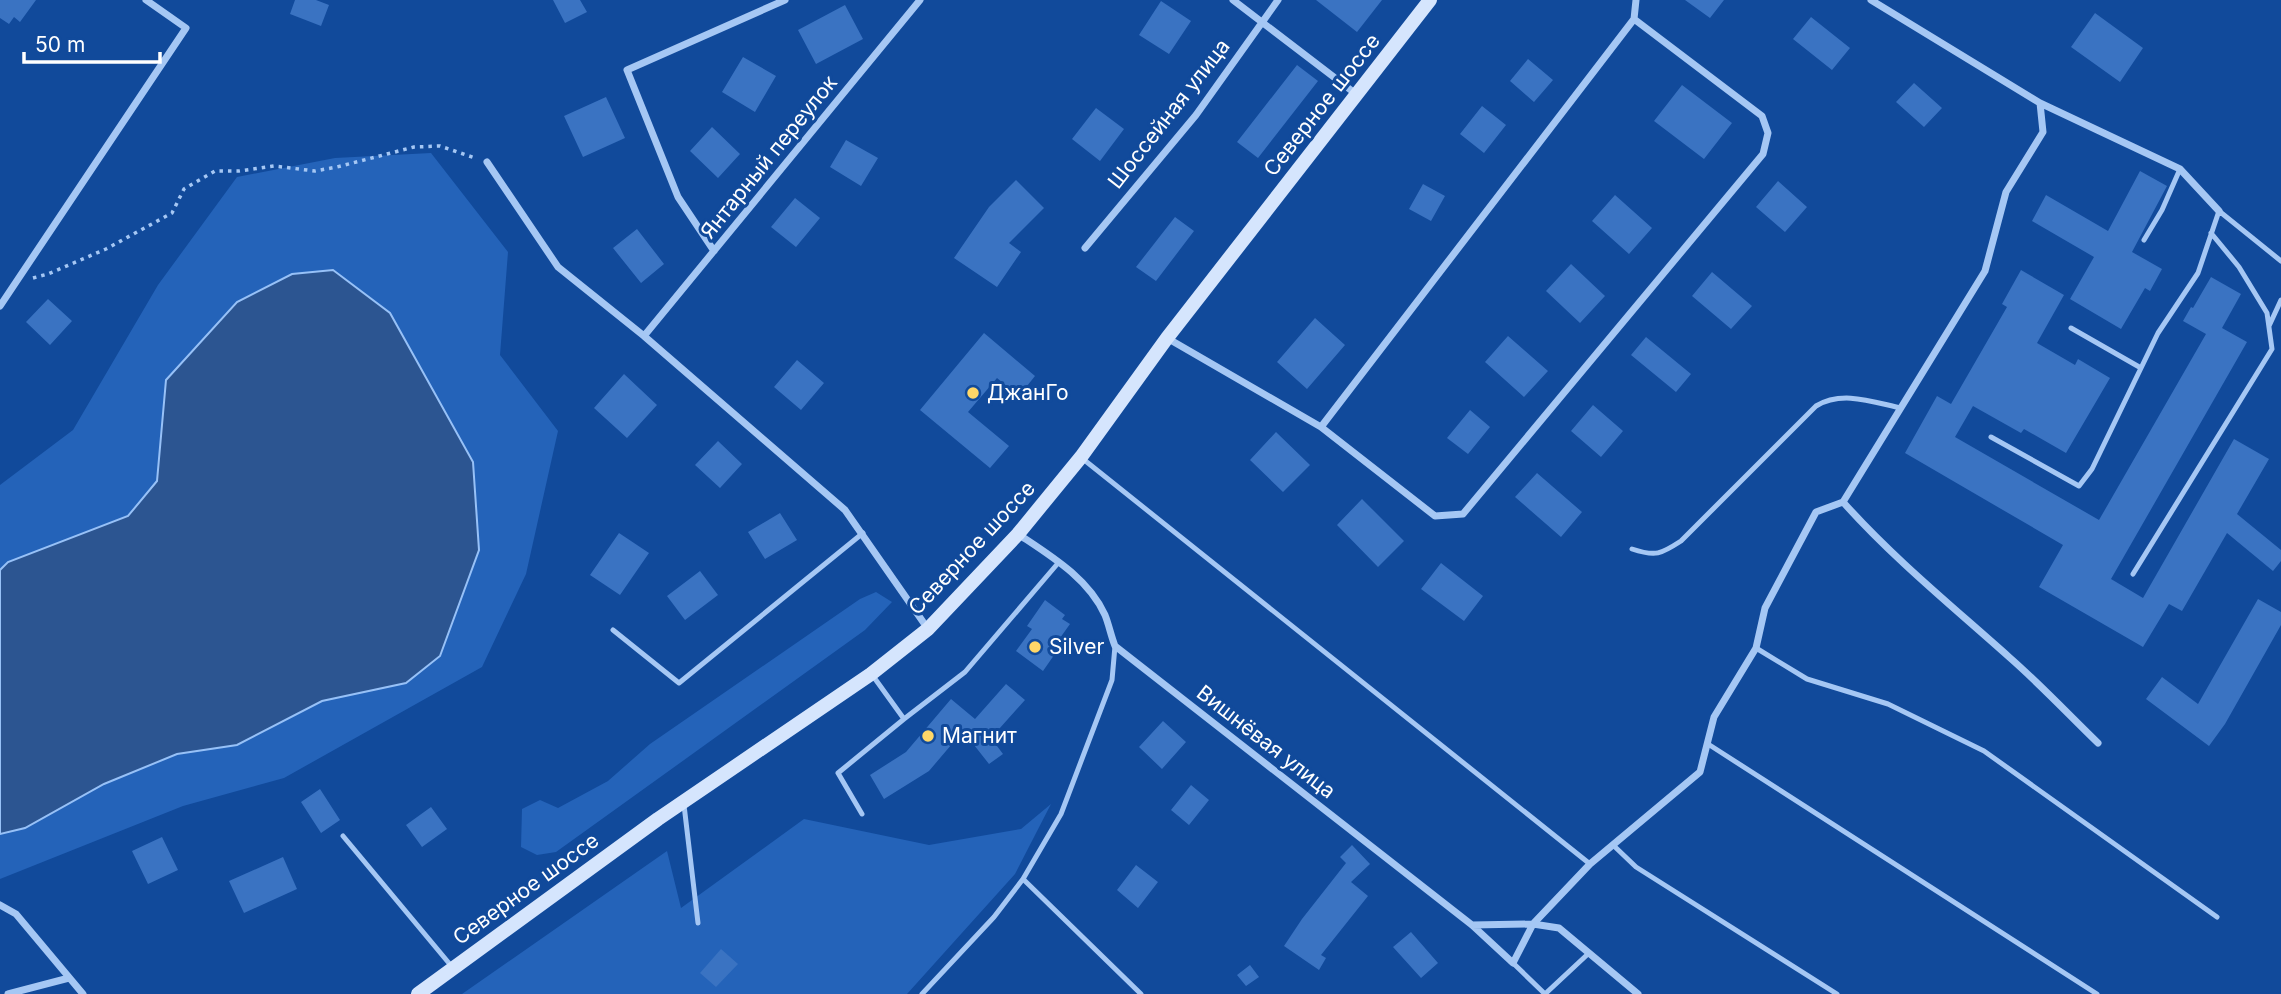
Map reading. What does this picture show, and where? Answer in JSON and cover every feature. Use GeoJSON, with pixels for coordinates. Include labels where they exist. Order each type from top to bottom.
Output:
{"type":"FeatureCollection","features":[{"type":"Feature","properties":{"kind":"main road","name":"Северное шоссе"},"geometry":{"type":"LineString","coordinates":[[418,994],[684,802],[871,674],[928,629],[1018,534],[1081,457],[1167,338],[1430,0]]}},
{"type":"Feature","properties":{"kind":"street"},"geometry":{"type":"LineString","coordinates":[[0,306],[186,28],[146,0]]}},
{"type":"Feature","properties":{"kind":"street"},"geometry":{"type":"LineString","coordinates":[[714,251],[678,197],[626,70],[786,0]]}},
{"type":"Feature","properties":{"kind":"street","name":"Янтарный переулок"},"geometry":{"type":"LineString","coordinates":[[645,336],[920,0]]}},
{"type":"Feature","properties":{"kind":"street"},"geometry":{"type":"LineString","coordinates":[[1233,0],[1357,94]]}},
{"type":"Feature","properties":{"kind":"street","name":"Шоссейная улица"},"geometry":{"type":"LineString","coordinates":[[1085,248],[1196,115],[1278,0]]}},
{"type":"Feature","properties":{"kind":"street"},"geometry":{"type":"LineString","coordinates":[[1321,427],[1634,19],[1636,0]]}},
{"type":"Feature","properties":{"kind":"street"},"geometry":{"type":"LineString","coordinates":[[1871,0],[2040,103],[2180,169],[2219,211]]}},
{"type":"Feature","properties":{"kind":"street"},"geometry":{"type":"LineString","coordinates":[[1167,338],[1321,427],[1435,516],[1463,514],[1763,154],[1768,133],[1762,116],[1634,19]]}},
{"type":"Feature","properties":{"kind":"street"},"geometry":{"type":"LineString","coordinates":[[1513,963],[1533,924],[1590,864],[1700,772],[1714,716],[1756,648],[1765,608],[1816,512],[1843,502],[1985,271],[2006,192],[2043,132],[2040,103]]}},
{"type":"Feature","properties":{"kind":"street"},"geometry":{"type":"LineString","coordinates":[[487,162],[558,267],[645,336],[845,510],[928,629]]}},
{"type":"Feature","properties":{"kind":"street"},"geometry":{"type":"LineString","coordinates":[[1843,502],[1927,587],[2010,658],[2098,743]]}},
{"type":"Feature","properties":{"kind":"street"},"geometry":{"type":"LineString","coordinates":[[1018,534],[1059,562],[1086,585],[1104,614],[1115,646]]}},
{"type":"Feature","properties":{"kind":"street","name":"Вишнёвая улица"},"geometry":{"type":"LineString","coordinates":[[1115,646],[1472,925],[1513,963]]}},
{"type":"Feature","properties":{"kind":"street"},"geometry":{"type":"LineString","coordinates":[[0,905],[16,914],[83,994]]}},
{"type":"Feature","properties":{"kind":"street"},"geometry":{"type":"LineString","coordinates":[[1472,925],[1533,924],[1559,928],[1638,994]]}},
{"type":"Feature","properties":{"kind":"street"},"geometry":{"type":"LineString","coordinates":[[8,994],[69,978]]}},
{"type":"Feature","properties":{"kind":"lane"},"geometry":{"type":"LineString","coordinates":[[2144,240],[2162,210],[2180,169]]}},
{"type":"Feature","properties":{"kind":"lane"},"geometry":{"type":"LineString","coordinates":[[1991,437],[2079,486],[2092,469],[2158,333],[2197,273],[2219,211],[2281,261]]}},
{"type":"Feature","properties":{"kind":"lane"},"geometry":{"type":"LineString","coordinates":[[2133,574],[2272,349],[2267,313],[2239,267],[2211,233]]}},
{"type":"Feature","properties":{"kind":"lane"},"geometry":{"type":"LineString","coordinates":[[2269,326],[2281,300]]}},
{"type":"Feature","properties":{"kind":"lane"},"geometry":{"type":"LineString","coordinates":[[2071,328],[2141,368]]}},
{"type":"Feature","properties":{"kind":"lane"},"geometry":{"type":"LineString","coordinates":[[1632,549],[1648,554],[1662,553],[1681,541],[1816,406],[1828,398],[1853,397],[1901,408]]}},
{"type":"Feature","properties":{"kind":"lane"},"geometry":{"type":"LineString","coordinates":[[1081,457],[1590,864]]}},
{"type":"Feature","properties":{"kind":"lane"},"geometry":{"type":"LineString","coordinates":[[613,631],[679,684],[863,533]]}},
{"type":"Feature","properties":{"kind":"lane"},"geometry":{"type":"LineString","coordinates":[[862,814],[838,773],[965,671],[1059,562]]}},
{"type":"Feature","properties":{"kind":"lane"},"geometry":{"type":"LineString","coordinates":[[922,994],[994,917],[1023,879],[1061,814],[1112,680],[1115,646]]}},
{"type":"Feature","properties":{"kind":"lane"},"geometry":{"type":"LineString","coordinates":[[1756,648],[1807,679],[1888,704],[1984,751],[2217,917]]}},
{"type":"Feature","properties":{"kind":"lane"},"geometry":{"type":"LineString","coordinates":[[871,674],[904,719]]}},
{"type":"Feature","properties":{"kind":"lane"},"geometry":{"type":"LineString","coordinates":[[1708,744],[2097,994]]}},
{"type":"Feature","properties":{"kind":"lane"},"geometry":{"type":"LineString","coordinates":[[684,802],[698,923]]}},
{"type":"Feature","properties":{"kind":"lane"},"geometry":{"type":"LineString","coordinates":[[342,836],[454,968]]}},
{"type":"Feature","properties":{"kind":"lane"},"geometry":{"type":"LineString","coordinates":[[1613,845],[1636,867],[1837,994]]}},
{"type":"Feature","properties":{"kind":"lane"},"geometry":{"type":"LineString","coordinates":[[1023,879],[1141,994]]}},
{"type":"Feature","properties":{"kind":"lane"},"geometry":{"type":"LineString","coordinates":[[1513,963],[1545,994],[1589,953]]}},
{"type":"Feature","properties":{"kind":"path"},"geometry":{"type":"LineString","coordinates":[[15,283],[48,274],[94,254],[172,213],[184,189],[215,171],[274,166],[315,171],[414,147],[440,146],[487,162]]}},
{"type":"Feature","properties":{"kind":"shaded area"},"geometry":{"type":"Polygon","coordinates":[[[431,153],[508,252],[500,355],[558,431],[526,574],[482,667],[284,778],[183,806],[0,879],[0,834],[25,828],[104,784],[177,754],[237,745],[322,701],[406,683],[166,380],[157,481],[128,516],[8,562],[0,570],[0,485],[73,430],[158,285],[237,177],[335,158],[431,153]]]}},
{"type":"Feature","properties":{"kind":"shaded area"},"geometry":{"type":"Polygon","coordinates":[[[333,270],[390,313],[473,462],[479,550],[440,656],[406,683],[322,701],[237,745],[177,754],[104,784],[25,828],[0,834],[0,570],[8,562],[128,516],[157,481],[166,380],[237,302],[292,274],[333,270]]]}},
{"type":"Feature","properties":{"kind":"shaded area"},"geometry":{"type":"Polygon","coordinates":[[[876,592],[892,602],[865,630],[556,852],[537,855],[521,847],[522,809],[540,800],[558,808],[608,781],[650,744],[860,599],[876,592]]]}},
{"type":"Feature","properties":{"kind":"shaded area"},"geometry":{"type":"Polygon","coordinates":[[[1051,804],[1015,874],[907,994],[462,994],[667,851],[681,908],[804,819],[929,845],[1021,829],[1051,804]]]}},
{"type":"Feature","properties":{"kind":"building"},"geometry":{"type":"Polygon","coordinates":[[[0,0],[36,0],[20,22],[14,17],[9,24],[0,18],[0,0]]]}},
{"type":"Feature","properties":{"kind":"building"},"geometry":{"type":"Polygon","coordinates":[[[295,0],[316,0],[329,5],[321,26],[290,14],[295,0]]]}},
{"type":"Feature","properties":{"kind":"building"},"geometry":{"type":"Polygon","coordinates":[[[553,0],[580,0],[587,12],[565,23],[553,0]]]}},
{"type":"Feature","properties":{"kind":"building"},"geometry":{"type":"Polygon","coordinates":[[[1316,0],[1382,0],[1357,32],[1316,0]]]}},
{"type":"Feature","properties":{"kind":"building"},"geometry":{"type":"Polygon","coordinates":[[[1685,0],[1724,0],[1710,18],[1685,0]]]}},
{"type":"Feature","properties":{"kind":"building"},"geometry":{"type":"Polygon","coordinates":[[[1161,1],[1191,21],[1169,54],[1139,35],[1161,1]]]}},
{"type":"Feature","properties":{"kind":"building"},"geometry":{"type":"Polygon","coordinates":[[[845,5],[863,39],[816,64],[798,30],[845,5]]]}},
{"type":"Feature","properties":{"kind":"building"},"geometry":{"type":"Polygon","coordinates":[[[2095,13],[2143,48],[2120,82],[2071,47],[2095,13]]]}},
{"type":"Feature","properties":{"kind":"building"},"geometry":{"type":"Polygon","coordinates":[[[1811,17],[1850,48],[1832,70],[1793,39],[1811,17]]]}},
{"type":"Feature","properties":{"kind":"building"},"geometry":{"type":"Polygon","coordinates":[[[743,57],[776,76],[755,112],[722,92],[743,57]]]}},
{"type":"Feature","properties":{"kind":"building"},"geometry":{"type":"Polygon","coordinates":[[[1528,59],[1553,80],[1534,102],[1510,81],[1528,59]]]}},
{"type":"Feature","properties":{"kind":"building"},"geometry":{"type":"Polygon","coordinates":[[[1297,65],[1318,81],[1258,158],[1237,142],[1297,65]]]}},
{"type":"Feature","properties":{"kind":"building"},"geometry":{"type":"Polygon","coordinates":[[[1914,83],[1942,108],[1924,127],[1896,102],[1914,83]]]}},
{"type":"Feature","properties":{"kind":"building"},"geometry":{"type":"Polygon","coordinates":[[[1682,85],[1732,123],[1704,159],[1654,121],[1682,85]]]}},
{"type":"Feature","properties":{"kind":"building"},"geometry":{"type":"Polygon","coordinates":[[[606,97],[625,138],[583,157],[564,116],[606,97]]]}},
{"type":"Feature","properties":{"kind":"building"},"geometry":{"type":"Polygon","coordinates":[[[1482,106],[1506,125],[1484,153],[1460,134],[1482,106]]]}},
{"type":"Feature","properties":{"kind":"building"},"geometry":{"type":"Polygon","coordinates":[[[1096,108],[1124,129],[1100,161],[1072,139],[1096,108]]]}},
{"type":"Feature","properties":{"kind":"building"},"geometry":{"type":"Polygon","coordinates":[[[712,127],[740,154],[718,178],[690,151],[712,127]]]}},
{"type":"Feature","properties":{"kind":"building"},"geometry":{"type":"Polygon","coordinates":[[[846,140],[878,158],[861,186],[830,167],[846,140]]]}},
{"type":"Feature","properties":{"kind":"building"},"geometry":{"type":"Polygon","coordinates":[[[2140,171],[2167,186],[2132,252],[2162,269],[2150,291],[2145,288],[2121,329],[2070,299],[2094,257],[2032,221],[2046,195],[2108,231],[2140,171]]]}},
{"type":"Feature","properties":{"kind":"building"},"geometry":{"type":"Polygon","coordinates":[[[1016,180],[1044,208],[1009,243],[1021,252],[997,287],[954,258],[989,207],[1016,180]]]}},
{"type":"Feature","properties":{"kind":"building"},"geometry":{"type":"Polygon","coordinates":[[[1778,181],[1807,207],[1785,232],[1756,207],[1778,181]]]}},
{"type":"Feature","properties":{"kind":"building"},"geometry":{"type":"Polygon","coordinates":[[[1423,184],[1445,196],[1431,221],[1409,209],[1423,184]]]}},
{"type":"Feature","properties":{"kind":"building"},"geometry":{"type":"Polygon","coordinates":[[[1615,195],[1652,228],[1629,254],[1592,221],[1615,195]]]}},
{"type":"Feature","properties":{"kind":"building"},"geometry":{"type":"Polygon","coordinates":[[[795,198],[820,218],[796,247],[771,227],[795,198]]]}},
{"type":"Feature","properties":{"kind":"building"},"geometry":{"type":"Polygon","coordinates":[[[1175,217],[1194,231],[1156,281],[1136,267],[1175,217]]]}},
{"type":"Feature","properties":{"kind":"building"},"geometry":{"type":"Polygon","coordinates":[[[637,229],[664,264],[641,283],[613,248],[637,229]]]}},
{"type":"Feature","properties":{"kind":"building"},"geometry":{"type":"Polygon","coordinates":[[[1571,264],[1605,296],[1580,323],[1546,291],[1571,264]]]}},
{"type":"Feature","properties":{"kind":"building"},"geometry":{"type":"Polygon","coordinates":[[[2021,270],[2064,295],[2037,343],[2075,365],[2078,359],[2110,378],[2066,453],[2024,429],[2021,433],[1973,406],[1955,437],[2099,520],[2206,334],[2183,321],[2191,307],[2193,308],[2211,277],[2241,294],[2222,328],[2247,342],[2111,579],[2143,598],[2234,439],[2269,459],[2237,514],[2281,550],[2281,561],[2273,571],[2227,533],[2182,611],[2169,604],[2143,647],[2039,587],[2063,545],[1905,453],[1937,396],[1951,404],[2007,307],[2002,304],[2021,270]]]}},
{"type":"Feature","properties":{"kind":"building"},"geometry":{"type":"Polygon","coordinates":[[[1712,272],[1752,306],[1731,329],[1692,296],[1712,272]]]}},
{"type":"Feature","properties":{"kind":"building"},"geometry":{"type":"Polygon","coordinates":[[[48,299],[72,321],[50,345],[26,322],[48,299]]]}},
{"type":"Feature","properties":{"kind":"building"},"geometry":{"type":"Polygon","coordinates":[[[1315,318],[1345,345],[1307,389],[1277,362],[1315,318]]]}},
{"type":"Feature","properties":{"kind":"building"},"geometry":{"type":"Polygon","coordinates":[[[984,333],[1035,376],[1019,396],[997,378],[968,412],[1009,446],[990,468],[920,410],[984,333]]]}},
{"type":"Feature","properties":{"kind":"building"},"geometry":{"type":"Polygon","coordinates":[[[1508,336],[1548,371],[1524,397],[1485,362],[1508,336]]]}},
{"type":"Feature","properties":{"kind":"building"},"geometry":{"type":"Polygon","coordinates":[[[1646,337],[1691,374],[1676,392],[1631,355],[1646,337]]]}},
{"type":"Feature","properties":{"kind":"building"},"geometry":{"type":"Polygon","coordinates":[[[797,360],[824,383],[801,410],[774,387],[797,360]]]}},
{"type":"Feature","properties":{"kind":"building"},"geometry":{"type":"Polygon","coordinates":[[[624,374],[657,405],[627,438],[594,408],[624,374]]]}},
{"type":"Feature","properties":{"kind":"building"},"geometry":{"type":"Polygon","coordinates":[[[1593,405],[1623,431],[1601,457],[1571,431],[1593,405]]]}},
{"type":"Feature","properties":{"kind":"building"},"geometry":{"type":"Polygon","coordinates":[[[1470,410],[1490,427],[1468,454],[1447,438],[1470,410]]]}},
{"type":"Feature","properties":{"kind":"building"},"geometry":{"type":"Polygon","coordinates":[[[1276,432],[1310,465],[1283,492],[1250,460],[1276,432]]]}},
{"type":"Feature","properties":{"kind":"building"},"geometry":{"type":"Polygon","coordinates":[[[718,441],[742,464],[720,488],[695,465],[718,441]]]}},
{"type":"Feature","properties":{"kind":"building"},"geometry":{"type":"Polygon","coordinates":[[[1537,473],[1582,512],[1561,537],[1515,497],[1537,473]]]}},
{"type":"Feature","properties":{"kind":"building"},"geometry":{"type":"Polygon","coordinates":[[[1362,499],[1404,541],[1378,567],[1337,525],[1362,499]]]}},
{"type":"Feature","properties":{"kind":"building"},"geometry":{"type":"Polygon","coordinates":[[[780,513],[797,540],[765,559],[748,532],[780,513]]]}},
{"type":"Feature","properties":{"kind":"building"},"geometry":{"type":"Polygon","coordinates":[[[619,533],[649,553],[620,595],[590,575],[619,533]]]}},
{"type":"Feature","properties":{"kind":"building"},"geometry":{"type":"Polygon","coordinates":[[[1441,563],[1483,596],[1464,621],[1421,589],[1441,563]]]}},
{"type":"Feature","properties":{"kind":"building"},"geometry":{"type":"Polygon","coordinates":[[[700,571],[718,595],[685,620],[667,596],[700,571]]]}},
{"type":"Feature","properties":{"kind":"building"},"geometry":{"type":"Polygon","coordinates":[[[2258,599],[2281,612],[2281,625],[2225,724],[2209,746],[2146,699],[2162,677],[2198,704],[2258,599]]]}},
{"type":"Feature","properties":{"kind":"building"},"geometry":{"type":"Polygon","coordinates":[[[1045,600],[1065,615],[1062,619],[1070,624],[1055,645],[1059,648],[1043,671],[1016,651],[1032,629],[1027,626],[1045,600]]]}},
{"type":"Feature","properties":{"kind":"building"},"geometry":{"type":"Polygon","coordinates":[[[1006,684],[1025,700],[991,738],[1003,754],[989,764],[963,731],[929,771],[884,799],[870,775],[906,752],[951,699],[975,719],[1006,684]]]}},
{"type":"Feature","properties":{"kind":"building"},"geometry":{"type":"Polygon","coordinates":[[[1163,721],[1186,742],[1162,769],[1139,747],[1163,721]]]}},
{"type":"Feature","properties":{"kind":"building"},"geometry":{"type":"Polygon","coordinates":[[[1191,785],[1209,800],[1189,825],[1171,810],[1191,785]]]}},
{"type":"Feature","properties":{"kind":"building"},"geometry":{"type":"Polygon","coordinates":[[[320,789],[340,820],[321,833],[301,802],[320,789]]]}},
{"type":"Feature","properties":{"kind":"building"},"geometry":{"type":"Polygon","coordinates":[[[431,807],[447,829],[422,847],[406,825],[431,807]]]}},
{"type":"Feature","properties":{"kind":"building"},"geometry":{"type":"Polygon","coordinates":[[[162,837],[178,870],[148,884],[132,851],[162,837]]]}},
{"type":"Feature","properties":{"kind":"building"},"geometry":{"type":"Polygon","coordinates":[[[1352,845],[1370,864],[1351,882],[1368,896],[1321,955],[1326,958],[1319,970],[1284,946],[1346,863],[1340,857],[1352,845]]]}},
{"type":"Feature","properties":{"kind":"building"},"geometry":{"type":"Polygon","coordinates":[[[283,857],[297,889],[244,913],[229,881],[283,857]]]}},
{"type":"Feature","properties":{"kind":"building"},"geometry":{"type":"Polygon","coordinates":[[[1136,865],[1158,882],[1138,908],[1117,890],[1136,865]]]}},
{"type":"Feature","properties":{"kind":"building"},"geometry":{"type":"Polygon","coordinates":[[[1411,932],[1438,963],[1421,978],[1393,947],[1411,932]]]}},
{"type":"Feature","properties":{"kind":"building"},"geometry":{"type":"Polygon","coordinates":[[[721,949],[738,964],[716,987],[700,973],[721,949]]]}},
{"type":"Feature","properties":{"kind":"building"},"geometry":{"type":"Polygon","coordinates":[[[1250,965],[1259,977],[1246,986],[1237,975],[1250,965]]]}},
{"type":"Feature","properties":{"kind":"place","name":"ДжанГо"},"geometry":{"type":"Point","coordinates":[973,393]}},
{"type":"Feature","properties":{"kind":"place","name":"Silver"},"geometry":{"type":"Point","coordinates":[1035,647]}},
{"type":"Feature","properties":{"kind":"place","name":"Магнит"},"geometry":{"type":"Point","coordinates":[928,736]}}]}
